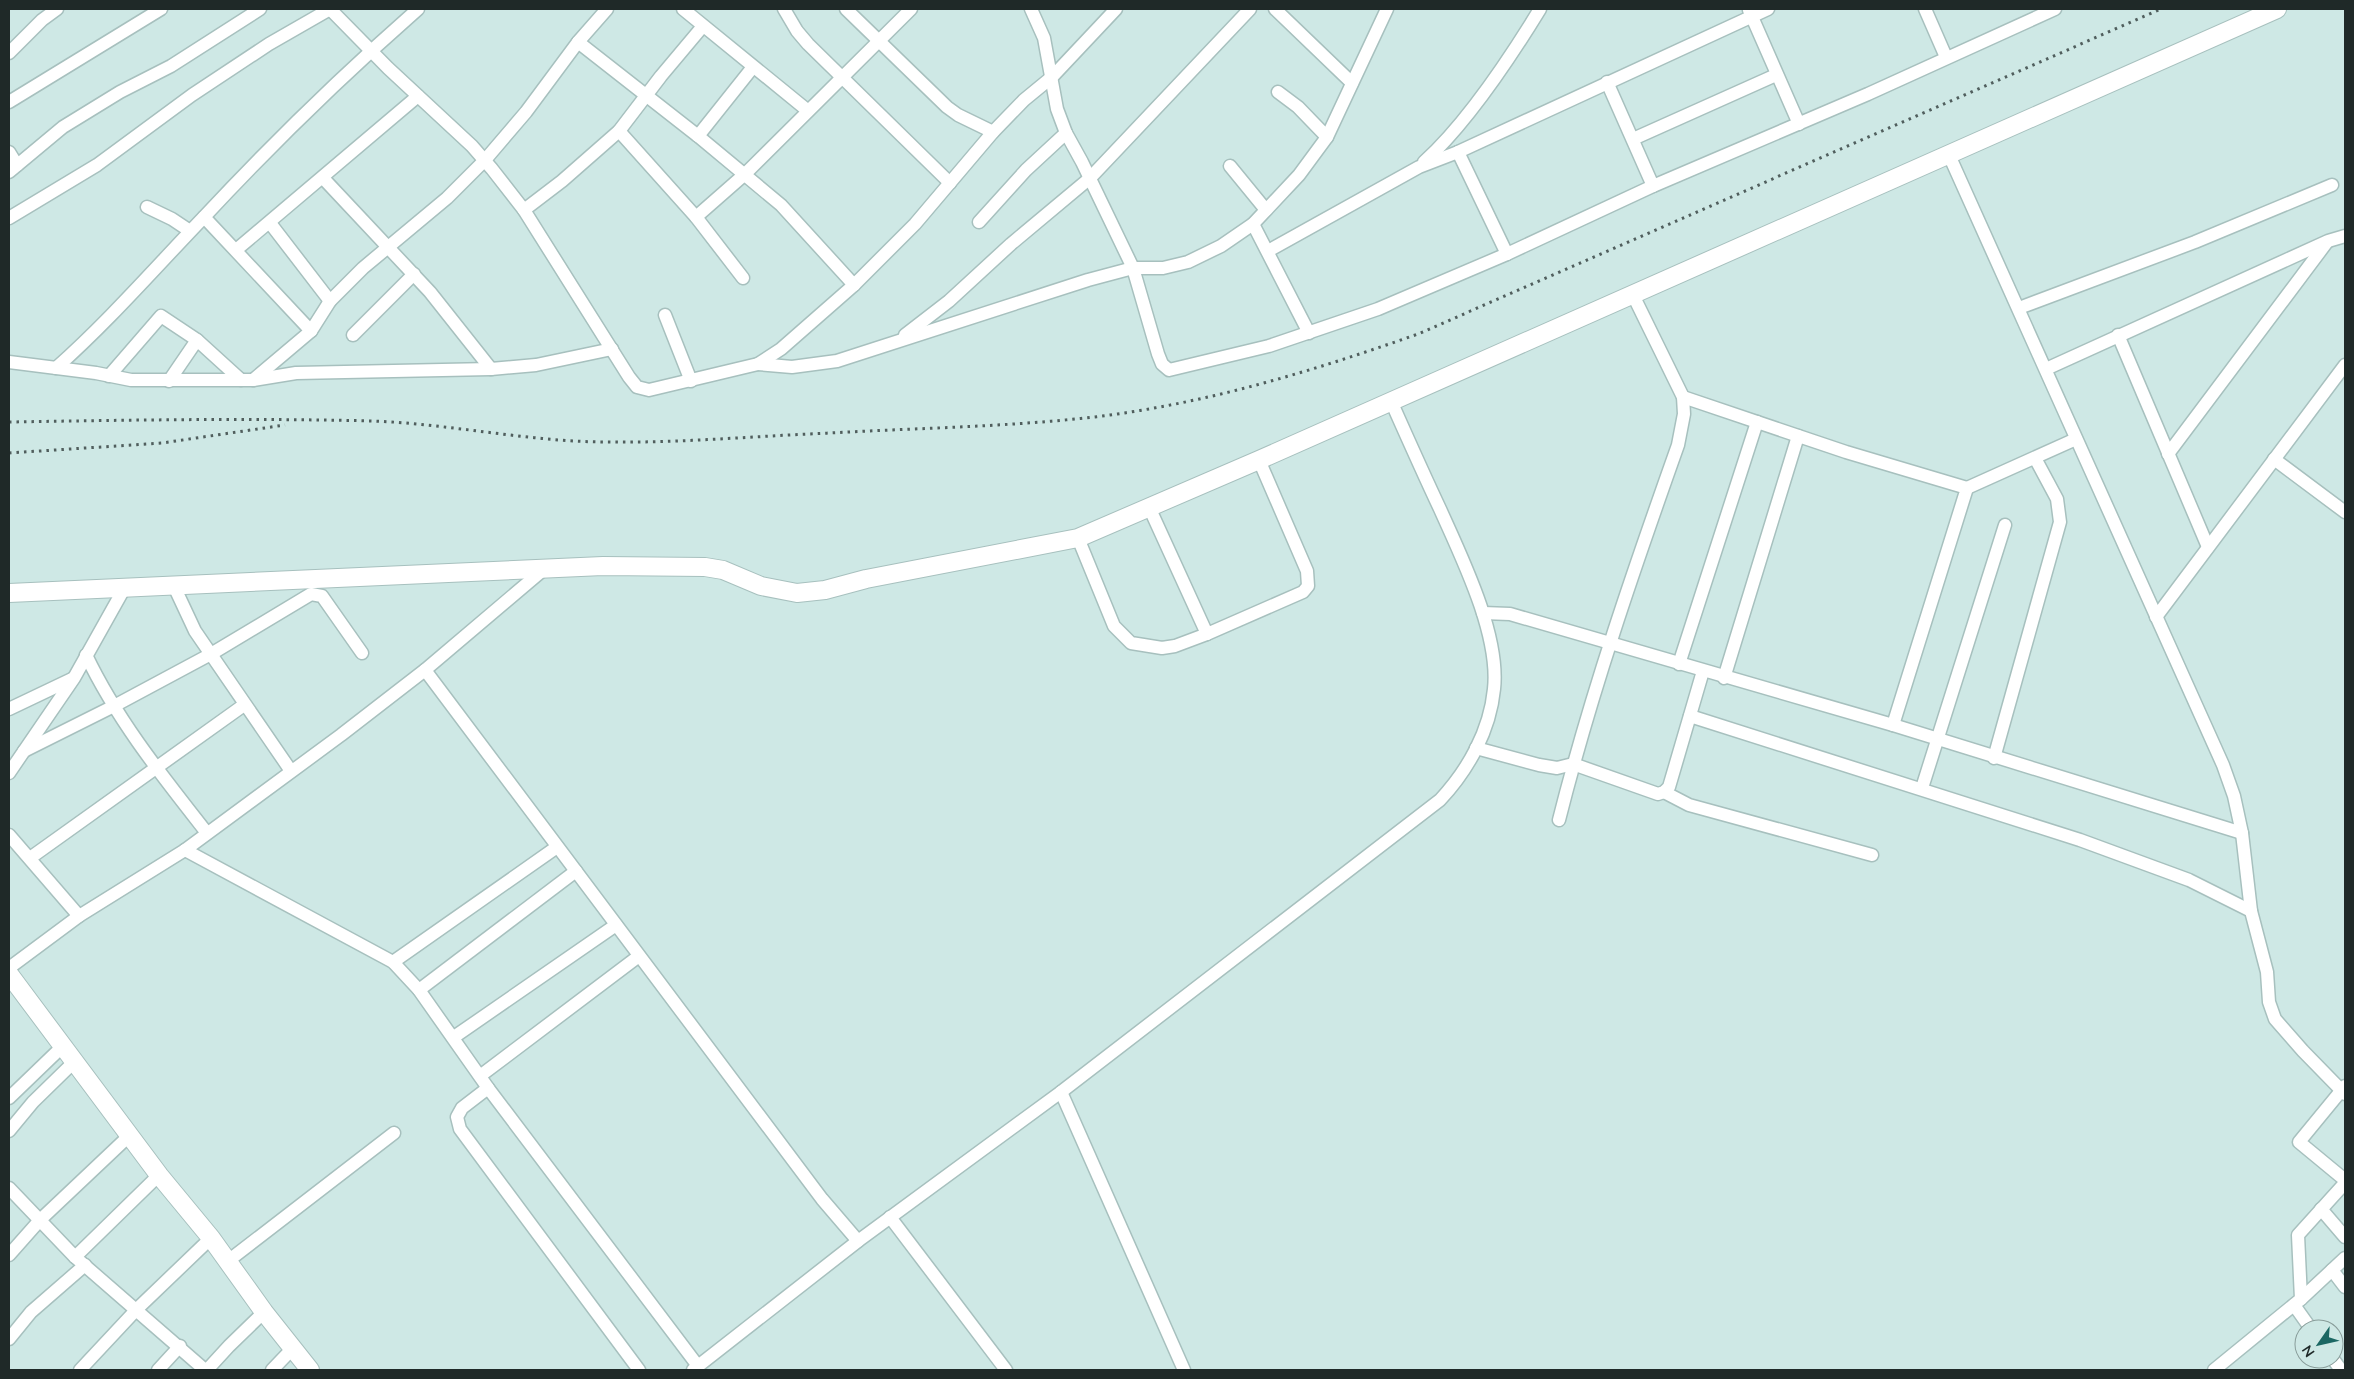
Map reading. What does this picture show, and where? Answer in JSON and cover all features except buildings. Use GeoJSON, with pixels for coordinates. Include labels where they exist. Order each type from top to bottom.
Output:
{"type":"FeatureCollection","features":[{"type":"Feature","properties":{"kind":"street"},"geometry":{"type":"LineString","coordinates":[[9,53],[56,9]]}},
{"type":"Feature","properties":{"kind":"street"},"geometry":{"type":"LineString","coordinates":[[9,102],[161,9]]}},
{"type":"Feature","properties":{"kind":"street"},"geometry":{"type":"LineString","coordinates":[[9,152],[13,168],[63,127],[120,92],[171,66],[260,9]]}},
{"type":"Feature","properties":{"kind":"street"},"geometry":{"type":"LineString","coordinates":[[9,218],[97,165],[192,95],[269,44],[330,9],[485,160],[524,210],[612,350],[638,387],[650,390],[758,364],[781,349],[854,285],[915,224],[993,132],[1024,100],[1052,76],[1116,9]]}},
{"type":"Feature","properties":{"kind":"street"},"geometry":{"type":"LineString","coordinates":[[56,368],[98,330],[190,231],[371,51],[418,9]]}},
{"type":"Feature","properties":{"kind":"street"},"geometry":{"type":"LineString","coordinates":[[247,380],[311,331],[330,301],[447,198],[485,160],[526,112],[578,42],[608,9]]}},
{"type":"Feature","properties":{"kind":"street"},"geometry":{"type":"LineString","coordinates":[[682,9],[807,110]]}},
{"type":"Feature","properties":{"kind":"street"},"geometry":{"type":"LineString","coordinates":[[846,9],[947,107],[958,115],[993,132]]}},
{"type":"Feature","properties":{"kind":"street"},"geometry":{"type":"LineString","coordinates":[[696,217],[745,174],[807,110],[911,9]]}},
{"type":"Feature","properties":{"kind":"street"},"geometry":{"type":"LineString","coordinates":[[1031,9],[1044,38],[1057,109],[1066,133],[1133,268],[1158,354],[1162,364],[1170,370],[1269,346],[1378,309],[1507,254],[1653,186],[1799,124],[2055,9]]}},
{"type":"Feature","properties":{"kind":"street"},"geometry":{"type":"LineString","coordinates":[[897,341],[949,301],[1010,244],[1090,178],[1249,9]]}},
{"type":"Feature","properties":{"kind":"street"},"geometry":{"type":"LineString","coordinates":[[1275,9],[1352,83]]}},
{"type":"Feature","properties":{"kind":"street"},"geometry":{"type":"LineString","coordinates":[[758,364],[792,367],[814,365],[861,355],[897,341],[1080,283],[1133,268],[1162,268],[1188,262],[1221,246],[1253,224],[1299,175],[1326,137],[1387,9]]}},
{"type":"Feature","properties":{"kind":"street"},"geometry":{"type":"LineString","coordinates":[[1418,166],[1440,147],[1463,119],[1540,9]]}},
{"type":"Feature","properties":{"kind":"street"},"geometry":{"type":"LineString","coordinates":[[1268,251],[1418,166],[1458,152],[1750,12],[1768,9]]}},
{"type":"Feature","properties":{"kind":"street"},"geometry":{"type":"LineString","coordinates":[[1925,9],[1946,57]]}},
{"type":"Feature","properties":{"kind":"street"},"geometry":{"type":"LineString","coordinates":[[9,593],[173,584],[603,566],[706,567],[732,573],[761,586],[798,593],[825,590],[866,579],[1078,538],[1633,295],[2276,9]]}},
{"type":"Feature","properties":{"kind":"street"},"geometry":{"type":"LineString","coordinates":[[788,11],[797,31],[950,184]]}},
{"type":"Feature","properties":{"kind":"street"},"geometry":{"type":"LineString","coordinates":[[1750,12],[1799,124]]}},
{"type":"Feature","properties":{"kind":"street"},"geometry":{"type":"LineString","coordinates":[[524,210],[619,131],[703,26]]}},
{"type":"Feature","properties":{"kind":"street"},"geometry":{"type":"LineString","coordinates":[[578,42],[698,136],[781,205],[854,285]]}},
{"type":"Feature","properties":{"kind":"street"},"geometry":{"type":"LineString","coordinates":[[698,136],[753,67]]}},
{"type":"Feature","properties":{"kind":"street"},"geometry":{"type":"LineString","coordinates":[[1633,139],[1776,75]]}},
{"type":"Feature","properties":{"kind":"street"},"geometry":{"type":"LineString","coordinates":[[1607,82],[1653,186]]}},
{"type":"Feature","properties":{"kind":"street"},"geometry":{"type":"LineString","coordinates":[[1278,92],[1298,107],[1326,137]]}},
{"type":"Feature","properties":{"kind":"street"},"geometry":{"type":"LineString","coordinates":[[236,250],[418,96]]}},
{"type":"Feature","properties":{"kind":"street"},"geometry":{"type":"LineString","coordinates":[[619,131],[696,217],[743,278]]}},
{"type":"Feature","properties":{"kind":"street"},"geometry":{"type":"LineString","coordinates":[[979,222],[1026,170],[1066,133]]}},
{"type":"Feature","properties":{"kind":"street"},"geometry":{"type":"LineString","coordinates":[[1458,152],[1507,254]]}},
{"type":"Feature","properties":{"kind":"street"},"geometry":{"type":"LineString","coordinates":[[1949,155],[2223,765],[2234,796],[2242,833],[2250,911],[2263,953],[2267,972],[2269,1002],[2275,1018],[2303,1052],[2344,1090],[2299,1142],[2345,1182],[2298,1235],[2297,1302],[2306,1319]]}},
{"type":"Feature","properties":{"kind":"street"},"geometry":{"type":"LineString","coordinates":[[1230,166],[1266,210]]}},
{"type":"Feature","properties":{"kind":"street"},"geometry":{"type":"LineString","coordinates":[[323,178],[451,316],[491,369]]}},
{"type":"Feature","properties":{"kind":"street"},"geometry":{"type":"LineString","coordinates":[[2019,308],[2195,242],[2332,185]]}},
{"type":"Feature","properties":{"kind":"street"},"geometry":{"type":"LineString","coordinates":[[147,207],[190,231]]}},
{"type":"Feature","properties":{"kind":"street"},"geometry":{"type":"LineString","coordinates":[[204,217],[311,331]]}},
{"type":"Feature","properties":{"kind":"street"},"geometry":{"type":"LineString","coordinates":[[270,223],[330,301]]}},
{"type":"Feature","properties":{"kind":"street"},"geometry":{"type":"LineString","coordinates":[[1253,224],[1309,333]]}},
{"type":"Feature","properties":{"kind":"street"},"geometry":{"type":"LineString","coordinates":[[2046,369],[2118,334],[2328,241],[2345,236]]}},
{"type":"Feature","properties":{"kind":"street"},"geometry":{"type":"LineString","coordinates":[[2168,454],[2328,241]]}},
{"type":"Feature","properties":{"kind":"street"},"geometry":{"type":"LineString","coordinates":[[353,335],[414,274]]}},
{"type":"Feature","properties":{"kind":"street"},"geometry":{"type":"LineString","coordinates":[[1559,820],[1573,764],[1610,644],[1678,445],[1683,420],[1683,397],[1633,295]]}},
{"type":"Feature","properties":{"kind":"street"},"geometry":{"type":"LineString","coordinates":[[665,315],[691,381]]}},
{"type":"Feature","properties":{"kind":"street"},"geometry":{"type":"LineString","coordinates":[[109,376],[161,316],[197,340],[247,380]]}},
{"type":"Feature","properties":{"kind":"street"},"geometry":{"type":"LineString","coordinates":[[2118,334],[2208,547]]}},
{"type":"Feature","properties":{"kind":"street"},"geometry":{"type":"LineString","coordinates":[[169,382],[197,340]]}},
{"type":"Feature","properties":{"kind":"street"},"geometry":{"type":"LineString","coordinates":[[9,362],[132,380],[169,382],[247,380],[296,373],[491,369],[536,365],[612,350]]}},
{"type":"Feature","properties":{"kind":"street"},"geometry":{"type":"LineString","coordinates":[[2156,617],[2345,365]]}},
{"type":"Feature","properties":{"kind":"street"},"geometry":{"type":"LineString","coordinates":[[1683,397],[1798,436],[1967,488],[2076,440]]}},
{"type":"Feature","properties":{"kind":"street"},"geometry":{"type":"LineString","coordinates":[[185,850],[393,962],[419,990],[488,1088],[695,1368],[858,1241],[1060,1092],[1440,800],[1455,783],[1476,748],[1490,712],[1495,688],[1491,647],[1483,613],[1462,558],[1391,401]]}},
{"type":"Feature","properties":{"kind":"street"},"geometry":{"type":"LineString","coordinates":[[1679,664],[1757,422]]}},
{"type":"Feature","properties":{"kind":"street"},"geometry":{"type":"LineString","coordinates":[[1724,678],[1798,436]]}},
{"type":"Feature","properties":{"kind":"street"},"geometry":{"type":"LineString","coordinates":[[1994,758],[2060,522],[2057,498],[2035,458]]}},
{"type":"Feature","properties":{"kind":"street"},"geometry":{"type":"LineString","coordinates":[[2274,459],[2345,512]]}},
{"type":"Feature","properties":{"kind":"street"},"geometry":{"type":"LineString","coordinates":[[1078,538],[1114,626],[1131,643],[1162,648],[1207,634],[1303,592],[1308,586],[1307,571],[1259,460]]}},
{"type":"Feature","properties":{"kind":"street"},"geometry":{"type":"LineString","coordinates":[[1893,725],[1967,488]]}},
{"type":"Feature","properties":{"kind":"street"},"geometry":{"type":"LineString","coordinates":[[1149,508],[1207,634]]}},
{"type":"Feature","properties":{"kind":"street"},"geometry":{"type":"LineString","coordinates":[[1922,788],[2005,525]]}},
{"type":"Feature","properties":{"kind":"street"},"geometry":{"type":"LineString","coordinates":[[9,968],[79,916],[185,850],[292,771],[425,670],[542,570]]}},
{"type":"Feature","properties":{"kind":"street"},"geometry":{"type":"LineString","coordinates":[[173,584],[192,625],[210,654],[292,771]]}},
{"type":"Feature","properties":{"kind":"street"},"geometry":{"type":"LineString","coordinates":[[9,773],[74,678],[125,587]]}},
{"type":"Feature","properties":{"kind":"street"},"geometry":{"type":"LineString","coordinates":[[24,751],[114,706],[210,654],[298,601],[315,593],[322,596],[362,653]]}},
{"type":"Feature","properties":{"kind":"street"},"geometry":{"type":"LineString","coordinates":[[1483,613],[1510,614],[1724,678],[1893,725],[1994,758],[2242,833]]}},
{"type":"Feature","properties":{"kind":"street"},"geometry":{"type":"LineString","coordinates":[[86,655],[94,673],[114,706],[155,767],[207,833]]}},
{"type":"Feature","properties":{"kind":"street"},"geometry":{"type":"LineString","coordinates":[[425,670],[822,1199],[858,1241]]}},
{"type":"Feature","properties":{"kind":"street"},"geometry":{"type":"LineString","coordinates":[[1476,748],[1557,768],[1573,764],[1658,794],[1664,792],[1669,787],[1703,671]]}},
{"type":"Feature","properties":{"kind":"street"},"geometry":{"type":"LineString","coordinates":[[9,709],[74,678],[94,673]]}},
{"type":"Feature","properties":{"kind":"street"},"geometry":{"type":"LineString","coordinates":[[30,858],[244,705]]}},
{"type":"Feature","properties":{"kind":"street"},"geometry":{"type":"LineString","coordinates":[[1690,716],[1922,788],[2080,840],[2188,880],[2250,911]]}},
{"type":"Feature","properties":{"kind":"street"},"geometry":{"type":"LineString","coordinates":[[1664,792],[1690,804],[1872,855]]}},
{"type":"Feature","properties":{"kind":"street"},"geometry":{"type":"LineString","coordinates":[[9,835],[79,916]]}},
{"type":"Feature","properties":{"kind":"street"},"geometry":{"type":"LineString","coordinates":[[393,962],[558,847]]}},
{"type":"Feature","properties":{"kind":"street"},"geometry":{"type":"LineString","coordinates":[[419,990],[576,871]]}},
{"type":"Feature","properties":{"kind":"street"},"geometry":{"type":"LineString","coordinates":[[454,1038],[616,925]]}},
{"type":"Feature","properties":{"kind":"street"},"geometry":{"type":"LineString","coordinates":[[480,1076],[639,956]]}},
{"type":"Feature","properties":{"kind":"street"},"geometry":{"type":"LineString","coordinates":[[9,974],[64,1045],[159,1175],[211,1238],[264,1312],[294,1347],[310,1370]]}},
{"type":"Feature","properties":{"kind":"street"},"geometry":{"type":"LineString","coordinates":[[9,1098],[64,1045]]}},
{"type":"Feature","properties":{"kind":"street"},"geometry":{"type":"LineString","coordinates":[[9,1131],[33,1102],[75,1061]]}},
{"type":"Feature","properties":{"kind":"street"},"geometry":{"type":"LineString","coordinates":[[488,1088],[462,1108],[457,1116],[460,1129],[639,1370]]}},
{"type":"Feature","properties":{"kind":"street"},"geometry":{"type":"LineString","coordinates":[[1060,1092],[1184,1370]]}},
{"type":"Feature","properties":{"kind":"street"},"geometry":{"type":"LineString","coordinates":[[228,1261],[394,1133]]}},
{"type":"Feature","properties":{"kind":"street"},"geometry":{"type":"LineString","coordinates":[[9,1254],[40,1220],[130,1135]]}},
{"type":"Feature","properties":{"kind":"street"},"geometry":{"type":"LineString","coordinates":[[75,1257],[159,1175]]}},
{"type":"Feature","properties":{"kind":"street"},"geometry":{"type":"LineString","coordinates":[[9,1188],[75,1257],[138,1309],[206,1370],[264,1312]]}},
{"type":"Feature","properties":{"kind":"street"},"geometry":{"type":"LineString","coordinates":[[2321,1209],[2345,1237]]}},
{"type":"Feature","properties":{"kind":"street"},"geometry":{"type":"LineString","coordinates":[[890,1218],[1006,1370]]}},
{"type":"Feature","properties":{"kind":"street"},"geometry":{"type":"LineString","coordinates":[[80,1370],[138,1309],[211,1238]]}},
{"type":"Feature","properties":{"kind":"street"},"geometry":{"type":"LineString","coordinates":[[2214,1370],[2297,1302],[2345,1258]]}},
{"type":"Feature","properties":{"kind":"street"},"geometry":{"type":"LineString","coordinates":[[9,1340],[30,1312],[85,1265]]}},
{"type":"Feature","properties":{"kind":"street"},"geometry":{"type":"LineString","coordinates":[[2332,1270],[2345,1287]]}},
{"type":"Feature","properties":{"kind":"street"},"geometry":{"type":"LineString","coordinates":[[158,1370],[180,1346]]}},
{"type":"Feature","properties":{"kind":"street"},"geometry":{"type":"LineString","coordinates":[[272,1370],[294,1347]]}},
{"type":"Feature","properties":{"kind":"railway"},"geometry":{"type":"LineString","coordinates":[[9,422],[237,419],[373,421],[549,439],[636,442],[1028,423],[1094,417],[1177,404],[1299,373],[1418,334],[2161,9]]}},
{"type":"Feature","properties":{"kind":"railway"},"geometry":{"type":"LineString","coordinates":[[9,453],[162,443],[285,425]]}}]}
